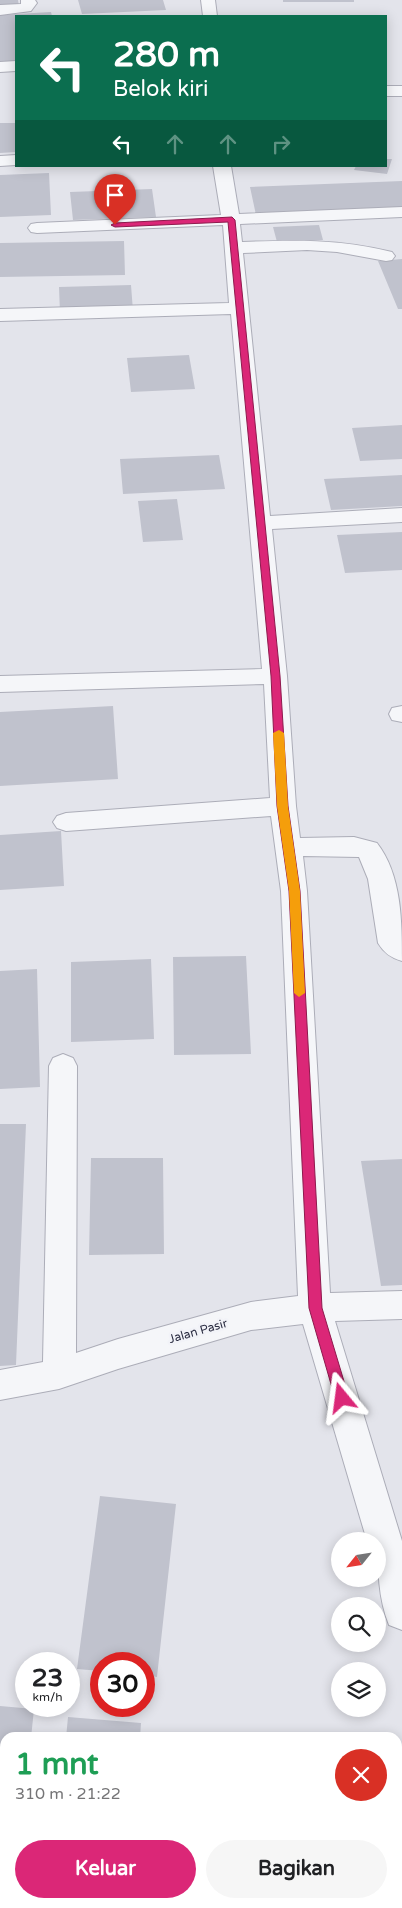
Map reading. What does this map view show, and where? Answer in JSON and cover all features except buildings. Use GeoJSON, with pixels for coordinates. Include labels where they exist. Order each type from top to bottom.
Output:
{"type":"FeatureCollection","features":[{"type":"Feature","properties":{"kind":"street"},"geometry":{"type":"LineString","coordinates":[[0,10],[26,8],[29,4],[28,0]]}},
{"type":"Feature","properties":{"kind":"street"},"geometry":{"type":"LineString","coordinates":[[208,0],[210,15]]}},
{"type":"Feature","properties":{"kind":"street"},"geometry":{"type":"LineString","coordinates":[[0,66],[15,66]]}},
{"type":"Feature","properties":{"kind":"street"},"geometry":{"type":"LineString","coordinates":[[387,91],[402,91]]}},
{"type":"Feature","properties":{"kind":"street"},"geometry":{"type":"LineString","coordinates":[[0,161],[15,160]]}},
{"type":"Feature","properties":{"kind":"street"},"geometry":{"type":"LineString","coordinates":[[222,167],[232,220],[276,676],[283,806],[294,891],[315,1308],[396,1580],[402,1612]]}},
{"type":"Feature","properties":{"kind":"street"},"geometry":{"type":"LineString","coordinates":[[37,228],[402,212]]}},
{"type":"Feature","properties":{"kind":"street"},"geometry":{"type":"LineString","coordinates":[[234,248],[307,245],[386,256]]}},
{"type":"Feature","properties":{"kind":"street"},"geometry":{"type":"LineString","coordinates":[[0,315],[240,308]]}},
{"type":"Feature","properties":{"kind":"street"},"geometry":{"type":"LineString","coordinates":[[261,524],[402,515]]}},
{"type":"Feature","properties":{"kind":"street"},"geometry":{"type":"LineString","coordinates":[[0,684],[276,676]]}},
{"type":"Feature","properties":{"kind":"street"},"geometry":{"type":"LineString","coordinates":[[66,822],[283,806]]}},
{"type":"Feature","properties":{"kind":"street"},"geometry":{"type":"LineString","coordinates":[[288,848],[355,846],[368,850],[377,861],[392,943],[402,951]]}},
{"type":"Feature","properties":{"kind":"street"},"geometry":{"type":"LineString","coordinates":[[59,1374],[63,1066]]}},
{"type":"Feature","properties":{"kind":"street","name":"Jalan Pasir"},"geometry":{"type":"LineString","coordinates":[[0,1386],[59,1374],[118,1354],[250,1316],[315,1308],[402,1305]]}},
{"type":"Feature","properties":{"kind":"slow traffic"},"geometry":{"type":"LineString","coordinates":[[279,733],[283,806],[294,891],[299,993]]}},
{"type":"Feature","properties":{"kind":"route"},"geometry":{"type":"LineString","coordinates":[[115,225],[232,220],[276,676],[283,806],[294,891],[315,1308],[342,1398]]}}]}
